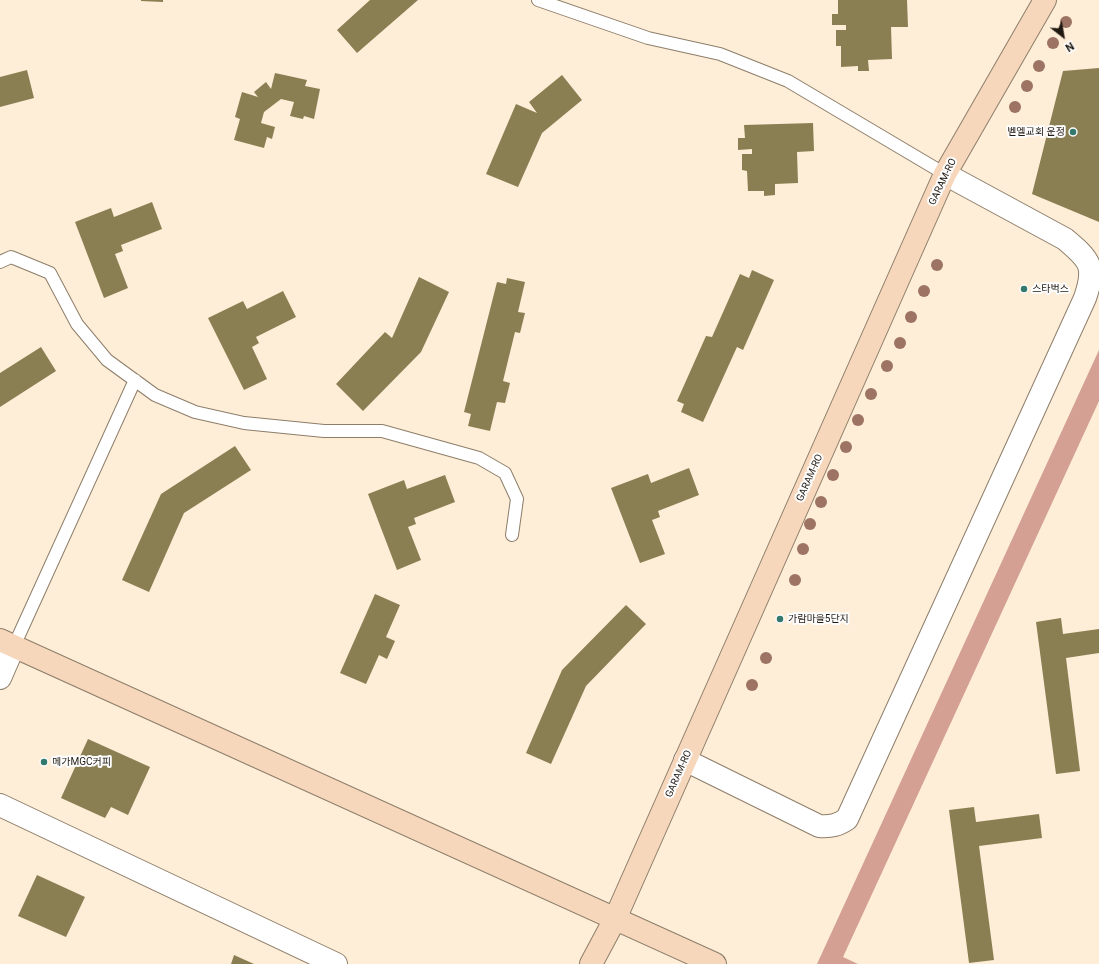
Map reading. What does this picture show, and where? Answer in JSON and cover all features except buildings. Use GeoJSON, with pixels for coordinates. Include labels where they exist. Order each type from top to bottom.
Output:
{"type":"FeatureCollection","features":[{"type":"Feature","properties":{"kind":"street","name":"GARAM-RO"},"geometry":{"type":"LineString","coordinates":[[591,964],[615,919],[945,174],[1045,0]]}},
{"type":"Feature","properties":{"kind":"street"},"geometry":{"type":"LineString","coordinates":[[685,760],[820,826],[830,827],[839,824],[847,818],[1086,298],[1090,284],[1091,268],[1083,255],[1074,246],[1065,239],[945,174]]}},
{"type":"Feature","properties":{"kind":"street"},"geometry":{"type":"LineString","coordinates":[[0,678],[7,643],[715,964]]}},
{"type":"Feature","properties":{"kind":"street"},"geometry":{"type":"LineString","coordinates":[[0,805],[336,964]]}},
{"type":"Feature","properties":{"kind":"lane"},"geometry":{"type":"LineString","coordinates":[[538,0],[648,38],[720,54],[788,81],[945,174]]}},
{"type":"Feature","properties":{"kind":"lane"},"geometry":{"type":"LineString","coordinates":[[0,262],[11,257],[50,273],[77,324],[107,360],[155,395],[194,412],[244,423],[324,431],[382,431],[479,458],[505,474],[517,499],[512,535]]}},
{"type":"Feature","properties":{"kind":"lane"},"geometry":{"type":"LineString","coordinates":[[7,643],[134,380]]}},
{"type":"Feature","properties":{"kind":"shaded area"},"geometry":{"type":"Polygon","coordinates":[[[1099,350],[1099,401],[843,957],[858,964],[817,964],[1099,350]]]}},
{"type":"Feature","properties":{"kind":"place","name":"벧엘교회 운정"},"geometry":{"type":"Point","coordinates":[1073,132]}},
{"type":"Feature","properties":{"kind":"place","name":"스타벅스"},"geometry":{"type":"Point","coordinates":[1024,289]}},
{"type":"Feature","properties":{"kind":"place","name":"가람마을5단지"},"geometry":{"type":"Point","coordinates":[780,619]}},
{"type":"Feature","properties":{"kind":"place","name":"메가MGC커피"},"geometry":{"type":"Point","coordinates":[44,762]}}]}
